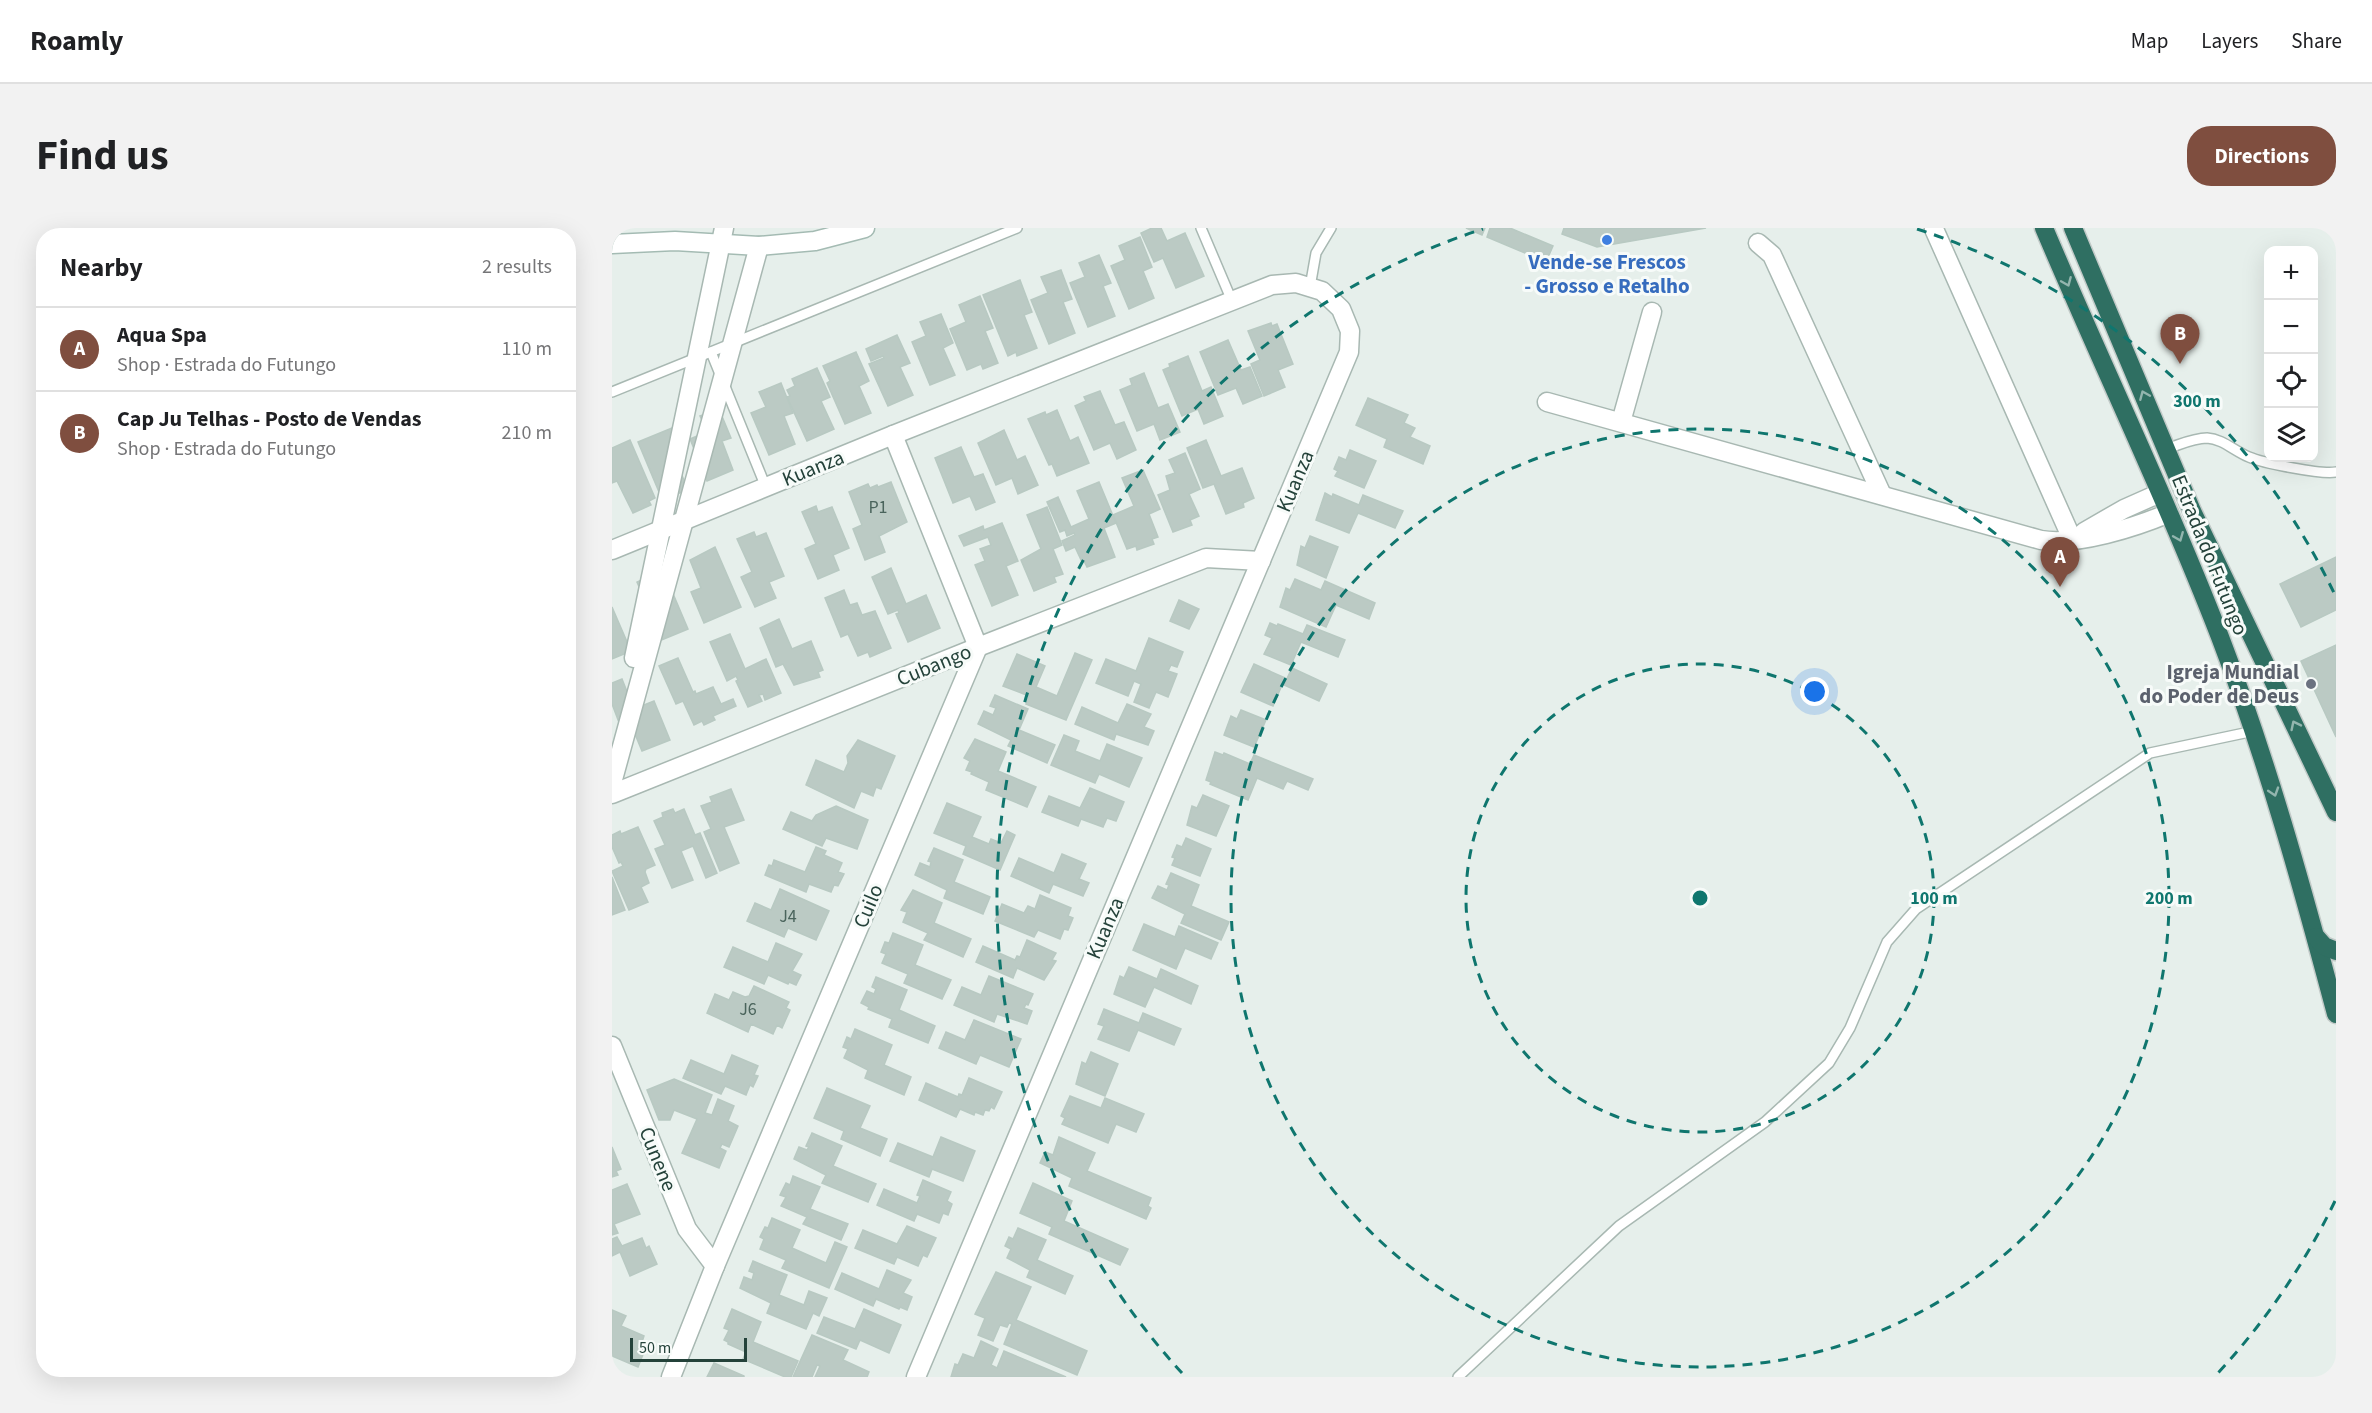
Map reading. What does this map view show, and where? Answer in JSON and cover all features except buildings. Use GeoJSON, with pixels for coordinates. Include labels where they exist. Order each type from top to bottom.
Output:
{"type":"FeatureCollection","features":[{"type":"Feature","properties":{"kind":"highway","name":"Estrada do Futungo"},"geometry":{"type":"LineString","coordinates":[[2044,228],[2169,513],[2220,638],[2284,820],[2336,1014]]}},
{"type":"Feature","properties":{"kind":"highway","name":"Estrada do Futungo"},"geometry":{"type":"LineString","coordinates":[[2073,228],[2192,511],[2336,812]]}},
{"type":"Feature","properties":{"kind":"highway"},"geometry":{"type":"LineString","coordinates":[[2316,937],[2324,946],[2336,951]]}},
{"type":"Feature","properties":{"kind":"street"},"geometry":{"type":"LineString","coordinates":[[612,766],[724,228]]}},
{"type":"Feature","properties":{"kind":"street"},"geometry":{"type":"LineString","coordinates":[[612,244],[675,241],[759,246],[815,241],[864,228]]}},
{"type":"Feature","properties":{"kind":"street"},"geometry":{"type":"LineString","coordinates":[[1934,229],[2072,539]]}},
{"type":"Feature","properties":{"kind":"street"},"geometry":{"type":"LineString","coordinates":[[1758,243],[1772,255],[1882,495]]}},
{"type":"Feature","properties":{"kind":"street"},"geometry":{"type":"LineString","coordinates":[[612,783],[759,246]]}},
{"type":"Feature","properties":{"kind":"street","name":"Kuanza"},"geometry":{"type":"LineString","coordinates":[[612,550],[893,435],[1272,285],[1296,283],[1322,291],[1341,309],[1350,331],[1349,352],[915,1377]]}},
{"type":"Feature","properties":{"kind":"street"},"geometry":{"type":"LineString","coordinates":[[1621,422],[1652,312]]}},
{"type":"Feature","properties":{"kind":"street"},"geometry":{"type":"LineString","coordinates":[[1547,402],[2051,542],[2130,528],[2169,513]]}},
{"type":"Feature","properties":{"kind":"street"},"geometry":{"type":"LineString","coordinates":[[893,435],[978,647]]}},
{"type":"Feature","properties":{"kind":"street"},"geometry":{"type":"LineString","coordinates":[[2072,539],[2124,509],[2160,493]]}},
{"type":"Feature","properties":{"kind":"street","name":"Cubango"},"geometry":{"type":"LineString","coordinates":[[612,794],[1206,558],[1261,561]]}},
{"type":"Feature","properties":{"kind":"street","name":"Cuilo"},"geometry":{"type":"LineString","coordinates":[[671,1377],[715,1266],[978,647]]}},
{"type":"Feature","properties":{"kind":"street","name":"Cunene"},"geometry":{"type":"LineString","coordinates":[[612,1046],[687,1229],[715,1266]]}},
{"type":"Feature","properties":{"kind":"lane"},"geometry":{"type":"LineString","coordinates":[[612,392],[1017,228]]}},
{"type":"Feature","properties":{"kind":"lane"},"geometry":{"type":"LineString","coordinates":[[1201,228],[1232,301]]}},
{"type":"Feature","properties":{"kind":"lane"},"geometry":{"type":"LineString","coordinates":[[1310,287],[1316,253],[1331,228]]}},
{"type":"Feature","properties":{"kind":"lane"},"geometry":{"type":"LineString","coordinates":[[711,352],[764,480]]}},
{"type":"Feature","properties":{"kind":"lane"},"geometry":{"type":"LineString","coordinates":[[2166,449],[2206,438],[2219,440],[2252,459],[2322,472],[2336,472]]}},
{"type":"Feature","properties":{"kind":"lane"},"geometry":{"type":"LineString","coordinates":[[1458,1377],[1619,1226],[1765,1122],[1828,1063],[1850,1028],[1887,942],[1917,909],[2150,753],[2254,731]]}},
{"type":"Feature","properties":{"kind":"place","name":"Vende-se Frescos - Grosso e Retalho"},"geometry":{"type":"Point","coordinates":[1607,240]}},
{"type":"Feature","properties":{"kind":"place","name":"Cap Ju Telhas - Posto de Vendas"},"geometry":{"type":"Point","coordinates":[2180,364]}},
{"type":"Feature","properties":{"kind":"place","name":"Aqua Spa"},"geometry":{"type":"Point","coordinates":[2060,587]}},
{"type":"Feature","properties":{"kind":"place","name":"Igreja Mundial do Poder de Deus"},"geometry":{"type":"Point","coordinates":[2311,684]}}]}
